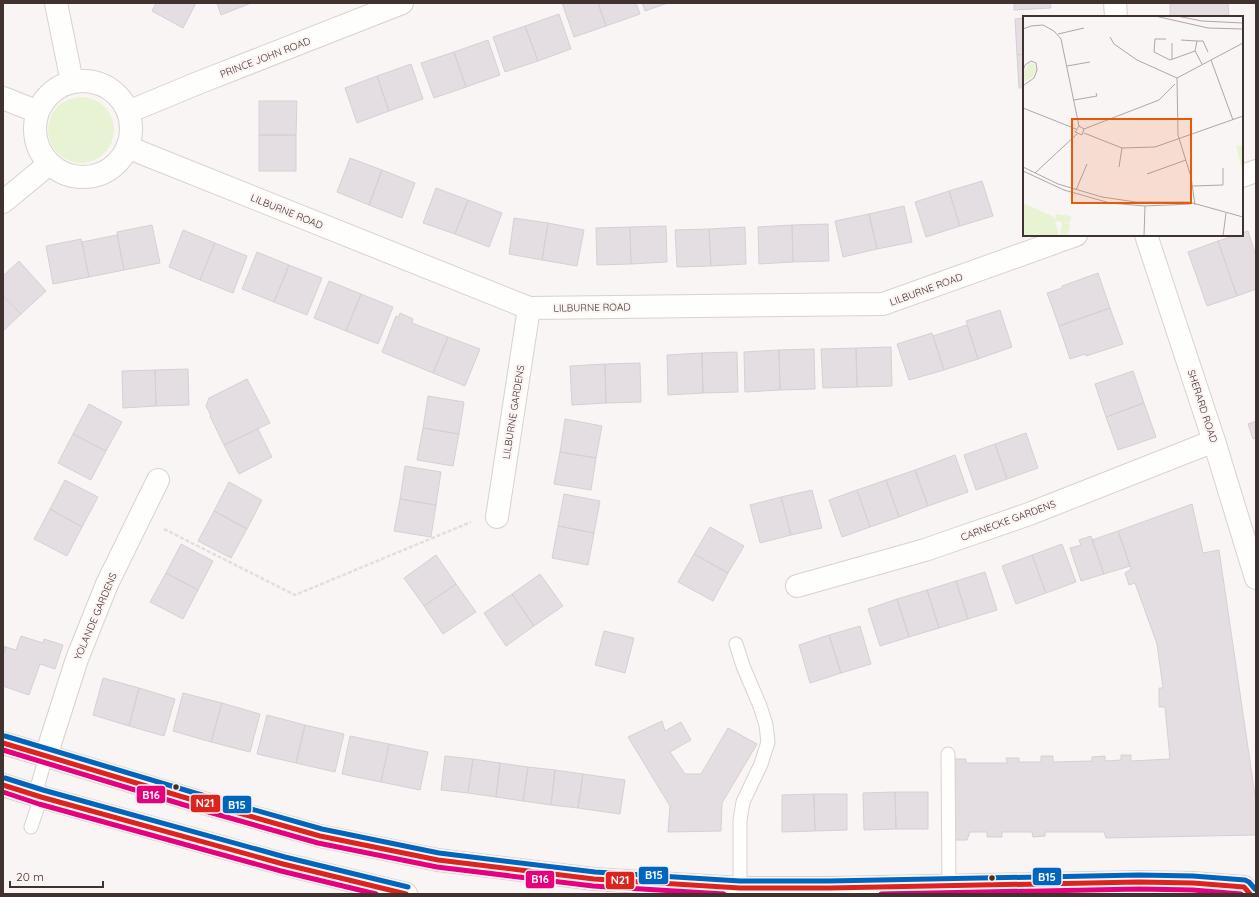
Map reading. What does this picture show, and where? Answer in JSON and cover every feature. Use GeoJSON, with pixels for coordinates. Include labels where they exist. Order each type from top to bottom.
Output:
{"type":"FeatureCollection","features":[{"type":"Feature","properties":{"kind":"street"},"geometry":{"type":"LineString","coordinates":[[56,3],[72,82]]}},
{"type":"Feature","properties":{"kind":"street","name":"PRINCE JOHN ROAD"},"geometry":{"type":"LineString","coordinates":[[128,112],[402,3]]}},
{"type":"Feature","properties":{"kind":"street"},"geometry":{"type":"LineString","coordinates":[[1116,3],[1116,16]]}},
{"type":"Feature","properties":{"kind":"street"},"geometry":{"type":"LineString","coordinates":[[72,82],[90,82],[106,87],[119,97],[128,112],[131,129],[127,147],[117,163],[102,173],[83,177],[65,174],[49,164],[41,152],[36,139],[35,125],[38,112],[46,98],[58,88],[72,82]]}},
{"type":"Feature","properties":{"kind":"street"},"geometry":{"type":"LineString","coordinates":[[3,98],[38,112]]}},
{"type":"Feature","properties":{"kind":"street","name":"LILBURNE ROAD"},"geometry":{"type":"LineString","coordinates":[[127,147],[529,308],[883,304],[1073,236]]}},
{"type":"Feature","properties":{"kind":"street"},"geometry":{"type":"LineString","coordinates":[[3,202],[49,164]]}},
{"type":"Feature","properties":{"kind":"street"},"geometry":{"type":"LineString","coordinates":[[1243,176],[1256,171]]}},
{"type":"Feature","properties":{"kind":"street","name":"SHERARD ROAD"},"geometry":{"type":"LineString","coordinates":[[1146,236],[1214,441],[1256,578]]}},
{"type":"Feature","properties":{"kind":"street","name":"LILBURNE GARDENS"},"geometry":{"type":"LineString","coordinates":[[497,517],[529,308]]}},
{"type":"Feature","properties":{"kind":"street","name":"CARNECKE GARDENS"},"geometry":{"type":"LineString","coordinates":[[797,586],[925,550],[1022,517],[1214,441]]}},
{"type":"Feature","properties":{"kind":"street","name":"YOLANDE GARDENS"},"geometry":{"type":"LineString","coordinates":[[46,756],[77,659],[108,584],[158,480]]}},
{"type":"Feature","properties":{"kind":"street"},"geometry":{"type":"LineString","coordinates":[[3,743],[320,836],[420,857],[594,879],[772,891],[829,888],[1139,882],[1193,883],[1244,887],[1250,894]]}},
{"type":"Feature","properties":{"kind":"street"},"geometry":{"type":"LineString","coordinates":[[3,785],[283,864],[406,894]]}},
{"type":"Feature","properties":{"kind":"lane"},"geometry":{"type":"LineString","coordinates":[[736,644],[743,666],[760,706],[766,725],[768,742],[761,764],[743,802],[740,820],[740,888]]}},
{"type":"Feature","properties":{"kind":"lane"},"geometry":{"type":"LineString","coordinates":[[948,754],[949,886]]}},
{"type":"Feature","properties":{"kind":"lane"},"geometry":{"type":"LineString","coordinates":[[31,827],[46,756]]}},
{"type":"Feature","properties":{"kind":"path"},"geometry":{"type":"LineString","coordinates":[[167,531],[295,595],[474,521]]}},
{"type":"Feature","properties":{"kind":"green space"},"geometry":{"type":"Polygon","coordinates":[[[81,97],[94,99],[104,107],[112,117],[114,130],[112,143],[104,153],[94,161],[81,163],[68,161],[58,153],[50,143],[48,130],[50,117],[58,107],[68,99],[81,97]]]}},
{"type":"Feature","properties":{"kind":"building"},"geometry":{"type":"Polygon","coordinates":[[[156,3],[196,3],[183,28],[152,11],[156,3]]]}},
{"type":"Feature","properties":{"kind":"building"},"geometry":{"type":"Polygon","coordinates":[[[217,3],[251,3],[221,15],[217,3]]]}},
{"type":"Feature","properties":{"kind":"building"},"geometry":{"type":"Polygon","coordinates":[[[562,3],[598,3],[606,26],[574,37],[562,3]]]}},
{"type":"Feature","properties":{"kind":"building"},"geometry":{"type":"Polygon","coordinates":[[[598,3],[636,3],[640,14],[606,26],[598,3]]]}},
{"type":"Feature","properties":{"kind":"building"},"geometry":{"type":"Polygon","coordinates":[[[642,3],[668,3],[645,11],[642,3]]]}},
{"type":"Feature","properties":{"kind":"building"},"geometry":{"type":"Polygon","coordinates":[[[1014,3],[1050,3],[1051,8],[1014,10],[1014,3]]]}},
{"type":"Feature","properties":{"kind":"building"},"geometry":{"type":"Polygon","coordinates":[[[1170,3],[1228,3],[1229,16],[1170,16],[1170,3]]]}},
{"type":"Feature","properties":{"kind":"building"},"geometry":{"type":"Polygon","coordinates":[[[559,14],[571,49],[538,61],[525,26],[559,14]]]}},
{"type":"Feature","properties":{"kind":"building"},"geometry":{"type":"Polygon","coordinates":[[[1023,18],[1023,54],[1017,55],[1015,19],[1023,18]]]}},
{"type":"Feature","properties":{"kind":"building"},"geometry":{"type":"Polygon","coordinates":[[[525,26],[538,61],[505,72],[493,37],[525,26]]]}},
{"type":"Feature","properties":{"kind":"building"},"geometry":{"type":"Polygon","coordinates":[[[488,40],[500,75],[466,87],[454,52],[488,40]]]}},
{"type":"Feature","properties":{"kind":"building"},"geometry":{"type":"Polygon","coordinates":[[[454,52],[466,87],[434,98],[421,63],[454,52]]]}},
{"type":"Feature","properties":{"kind":"building"},"geometry":{"type":"Polygon","coordinates":[[[1023,54],[1023,88],[1019,88],[1017,55],[1023,54]]]}},
{"type":"Feature","properties":{"kind":"building"},"geometry":{"type":"Polygon","coordinates":[[[411,64],[423,99],[389,111],[377,76],[411,64]]]}},
{"type":"Feature","properties":{"kind":"building"},"geometry":{"type":"Polygon","coordinates":[[[377,76],[389,111],[357,123],[345,88],[377,76]]]}},
{"type":"Feature","properties":{"kind":"building"},"geometry":{"type":"Polygon","coordinates":[[[259,101],[297,101],[296,135],[259,135],[259,101]]]}},
{"type":"Feature","properties":{"kind":"building"},"geometry":{"type":"Polygon","coordinates":[[[259,135],[296,135],[296,171],[259,171],[259,135]]]}},
{"type":"Feature","properties":{"kind":"building"},"geometry":{"type":"Polygon","coordinates":[[[350,158],[382,170],[369,205],[337,192],[350,158]]]}},
{"type":"Feature","properties":{"kind":"building"},"geometry":{"type":"Polygon","coordinates":[[[382,170],[415,183],[402,218],[369,205],[382,170]]]}},
{"type":"Feature","properties":{"kind":"building"},"geometry":{"type":"Polygon","coordinates":[[[982,181],[993,216],[960,226],[949,191],[982,181]]]}},
{"type":"Feature","properties":{"kind":"building"},"geometry":{"type":"Polygon","coordinates":[[[436,188],[468,200],[455,234],[423,223],[436,188]]]}},
{"type":"Feature","properties":{"kind":"building"},"geometry":{"type":"Polygon","coordinates":[[[949,191],[960,226],[926,237],[915,202],[949,191]]]}},
{"type":"Feature","properties":{"kind":"building"},"geometry":{"type":"Polygon","coordinates":[[[468,200],[502,213],[489,247],[455,234],[468,200]]]}},
{"type":"Feature","properties":{"kind":"building"},"geometry":{"type":"Polygon","coordinates":[[[904,206],[912,242],[877,249],[869,214],[904,206]]]}},
{"type":"Feature","properties":{"kind":"building"},"geometry":{"type":"Polygon","coordinates":[[[869,214],[877,249],[843,257],[835,221],[869,214]]]}},
{"type":"Feature","properties":{"kind":"building"},"geometry":{"type":"Polygon","coordinates":[[[514,218],[548,223],[542,260],[509,254],[514,218]]]}},
{"type":"Feature","properties":{"kind":"building"},"geometry":{"type":"Polygon","coordinates":[[[548,223],[584,230],[577,266],[542,260],[548,223]]]}},
{"type":"Feature","properties":{"kind":"building"},"geometry":{"type":"Polygon","coordinates":[[[828,224],[829,261],[793,262],[792,225],[828,224]]]}},
{"type":"Feature","properties":{"kind":"building"},"geometry":{"type":"Polygon","coordinates":[[[152,225],[160,263],[124,270],[117,232],[152,225]]]}},
{"type":"Feature","properties":{"kind":"building"},"geometry":{"type":"Polygon","coordinates":[[[792,225],[793,262],[759,264],[758,227],[792,225]]]}},
{"type":"Feature","properties":{"kind":"building"},"geometry":{"type":"Polygon","coordinates":[[[666,226],[667,262],[631,264],[630,227],[666,226]]]}},
{"type":"Feature","properties":{"kind":"building"},"geometry":{"type":"Polygon","coordinates":[[[630,227],[631,264],[597,265],[596,228],[630,227]]]}},
{"type":"Feature","properties":{"kind":"building"},"geometry":{"type":"Polygon","coordinates":[[[745,227],[746,264],[711,266],[709,229],[745,227]]]}},
{"type":"Feature","properties":{"kind":"building"},"geometry":{"type":"Polygon","coordinates":[[[709,229],[711,266],[677,267],[675,230],[709,229]]]}},
{"type":"Feature","properties":{"kind":"building"},"geometry":{"type":"Polygon","coordinates":[[[183,230],[215,243],[200,280],[169,267],[183,230]]]}},
{"type":"Feature","properties":{"kind":"building"},"geometry":{"type":"Polygon","coordinates":[[[1248,231],[1256,256],[1256,289],[1237,296],[1218,241],[1233,236],[1243,236],[1243,233],[1248,231]]]}},
{"type":"Feature","properties":{"kind":"building"},"geometry":{"type":"Polygon","coordinates":[[[117,235],[124,270],[89,277],[82,242],[117,235]]]}},
{"type":"Feature","properties":{"kind":"building"},"geometry":{"type":"Polygon","coordinates":[[[81,239],[89,277],[53,284],[46,246],[81,239]]]}},
{"type":"Feature","properties":{"kind":"building"},"geometry":{"type":"Polygon","coordinates":[[[1218,241],[1237,296],[1207,306],[1188,252],[1218,241]]]}},
{"type":"Feature","properties":{"kind":"building"},"geometry":{"type":"Polygon","coordinates":[[[215,243],[247,256],[233,293],[200,280],[215,243]]]}},
{"type":"Feature","properties":{"kind":"building"},"geometry":{"type":"Polygon","coordinates":[[[257,252],[289,265],[274,302],[242,289],[257,252]]]}},
{"type":"Feature","properties":{"kind":"building"},"geometry":{"type":"Polygon","coordinates":[[[19,261],[46,291],[21,314],[3,296],[3,276],[19,261]]]}},
{"type":"Feature","properties":{"kind":"building"},"geometry":{"type":"Polygon","coordinates":[[[289,265],[322,278],[307,315],[274,302],[289,265]]]}},
{"type":"Feature","properties":{"kind":"building"},"geometry":{"type":"Polygon","coordinates":[[[1098,273],[1110,308],[1059,326],[1047,293],[1098,273]]]}},
{"type":"Feature","properties":{"kind":"building"},"geometry":{"type":"Polygon","coordinates":[[[329,281],[361,294],[346,331],[314,318],[329,281]]]}},
{"type":"Feature","properties":{"kind":"building"},"geometry":{"type":"Polygon","coordinates":[[[361,294],[393,307],[378,344],[346,331],[361,294]]]}},
{"type":"Feature","properties":{"kind":"building"},"geometry":{"type":"Polygon","coordinates":[[[3,296],[21,314],[3,331],[3,296]]]}},
{"type":"Feature","properties":{"kind":"building"},"geometry":{"type":"Polygon","coordinates":[[[1110,308],[1123,344],[1086,356],[1085,354],[1070,359],[1059,326],[1110,308]]]}},
{"type":"Feature","properties":{"kind":"building"},"geometry":{"type":"Polygon","coordinates":[[[1000,310],[1012,347],[978,359],[966,321],[1000,310]]]}},
{"type":"Feature","properties":{"kind":"building"},"geometry":{"type":"Polygon","coordinates":[[[400,313],[413,319],[412,323],[448,337],[433,373],[382,352],[396,316],[399,317],[400,313]]]}},
{"type":"Feature","properties":{"kind":"building"},"geometry":{"type":"Polygon","coordinates":[[[967,325],[978,359],[944,370],[933,336],[967,325]]]}},
{"type":"Feature","properties":{"kind":"building"},"geometry":{"type":"Polygon","coordinates":[[[932,333],[944,370],[909,380],[897,344],[932,333]]]}},
{"type":"Feature","properties":{"kind":"building"},"geometry":{"type":"Polygon","coordinates":[[[448,337],[480,349],[465,386],[433,373],[448,337]]]}},
{"type":"Feature","properties":{"kind":"building"},"geometry":{"type":"Polygon","coordinates":[[[891,347],[892,386],[857,387],[856,348],[891,347]]]}},
{"type":"Feature","properties":{"kind":"building"},"geometry":{"type":"Polygon","coordinates":[[[856,348],[857,387],[823,388],[821,349],[856,348]]]}},
{"type":"Feature","properties":{"kind":"building"},"geometry":{"type":"Polygon","coordinates":[[[814,349],[815,389],[780,390],[779,350],[814,349]]]}},
{"type":"Feature","properties":{"kind":"building"},"geometry":{"type":"Polygon","coordinates":[[[779,350],[780,390],[745,392],[744,352],[779,350]]]}},
{"type":"Feature","properties":{"kind":"building"},"geometry":{"type":"Polygon","coordinates":[[[737,352],[738,392],[703,393],[702,353],[737,352]]]}},
{"type":"Feature","properties":{"kind":"building"},"geometry":{"type":"Polygon","coordinates":[[[702,353],[703,393],[668,395],[667,355],[702,353]]]}},
{"type":"Feature","properties":{"kind":"building"},"geometry":{"type":"Polygon","coordinates":[[[640,363],[641,402],[606,403],[605,364],[640,363]]]}},
{"type":"Feature","properties":{"kind":"building"},"geometry":{"type":"Polygon","coordinates":[[[605,364],[606,403],[572,405],[570,366],[605,364]]]}},
{"type":"Feature","properties":{"kind":"building"},"geometry":{"type":"Polygon","coordinates":[[[188,369],[189,405],[156,406],[155,370],[188,369]]]}},
{"type":"Feature","properties":{"kind":"building"},"geometry":{"type":"Polygon","coordinates":[[[155,370],[156,406],[123,408],[122,371],[155,370]]]}},
{"type":"Feature","properties":{"kind":"building"},"geometry":{"type":"Polygon","coordinates":[[[1133,371],[1144,403],[1106,417],[1095,384],[1133,371]]]}},
{"type":"Feature","properties":{"kind":"building"},"geometry":{"type":"Polygon","coordinates":[[[247,379],[270,423],[224,445],[206,406],[209,398],[247,379]]]}},
{"type":"Feature","properties":{"kind":"building"},"geometry":{"type":"Polygon","coordinates":[[[428,396],[464,402],[459,434],[423,428],[428,396]]]}},
{"type":"Feature","properties":{"kind":"building"},"geometry":{"type":"Polygon","coordinates":[[[1144,403],[1156,437],[1118,450],[1106,417],[1144,403]]]}},
{"type":"Feature","properties":{"kind":"building"},"geometry":{"type":"Polygon","coordinates":[[[89,404],[122,422],[106,451],[73,434],[89,404]]]}},
{"type":"Feature","properties":{"kind":"building"},"geometry":{"type":"Polygon","coordinates":[[[565,419],[602,426],[596,458],[560,452],[565,419]]]}},
{"type":"Feature","properties":{"kind":"building"},"geometry":{"type":"Polygon","coordinates":[[[1256,421],[1256,438],[1253,439],[1248,424],[1256,421]]]}},
{"type":"Feature","properties":{"kind":"building"},"geometry":{"type":"Polygon","coordinates":[[[423,428],[459,434],[453,466],[417,460],[423,428]]]}},
{"type":"Feature","properties":{"kind":"building"},"geometry":{"type":"Polygon","coordinates":[[[258,429],[272,457],[239,474],[224,445],[258,429]]]}},
{"type":"Feature","properties":{"kind":"building"},"geometry":{"type":"Polygon","coordinates":[[[1026,433],[1038,468],[1007,479],[995,444],[1026,433]]]}},
{"type":"Feature","properties":{"kind":"building"},"geometry":{"type":"Polygon","coordinates":[[[73,434],[106,451],[91,480],[58,463],[73,434]]]}},
{"type":"Feature","properties":{"kind":"building"},"geometry":{"type":"Polygon","coordinates":[[[995,444],[1007,479],[976,490],[964,455],[995,444]]]}},
{"type":"Feature","properties":{"kind":"building"},"geometry":{"type":"Polygon","coordinates":[[[560,452],[596,458],[591,490],[554,484],[560,452]]]}},
{"type":"Feature","properties":{"kind":"building"},"geometry":{"type":"Polygon","coordinates":[[[955,455],[968,492],[928,506],[915,470],[955,455]]]}},
{"type":"Feature","properties":{"kind":"building"},"geometry":{"type":"Polygon","coordinates":[[[405,466],[441,472],[436,505],[400,499],[405,466]]]}},
{"type":"Feature","properties":{"kind":"building"},"geometry":{"type":"Polygon","coordinates":[[[915,470],[928,506],[899,517],[886,480],[915,470]]]}},
{"type":"Feature","properties":{"kind":"building"},"geometry":{"type":"Polygon","coordinates":[[[65,480],[98,497],[82,527],[50,509],[65,480]]]}},
{"type":"Feature","properties":{"kind":"building"},"geometry":{"type":"Polygon","coordinates":[[[886,480],[899,517],[870,527],[857,490],[886,480]]]}},
{"type":"Feature","properties":{"kind":"building"},"geometry":{"type":"Polygon","coordinates":[[[229,482],[262,500],[247,529],[214,511],[229,482]]]}},
{"type":"Feature","properties":{"kind":"building"},"geometry":{"type":"Polygon","coordinates":[[[812,490],[822,528],[791,535],[781,497],[812,490]]]}},
{"type":"Feature","properties":{"kind":"building"},"geometry":{"type":"Polygon","coordinates":[[[857,490],[870,527],[842,537],[829,500],[857,490]]]}},
{"type":"Feature","properties":{"kind":"building"},"geometry":{"type":"Polygon","coordinates":[[[564,494],[600,501],[594,533],[558,526],[564,494]]]}},
{"type":"Feature","properties":{"kind":"building"},"geometry":{"type":"Polygon","coordinates":[[[781,497],[791,535],[760,543],[750,505],[781,497]]]}},
{"type":"Feature","properties":{"kind":"building"},"geometry":{"type":"Polygon","coordinates":[[[400,499],[436,505],[431,537],[394,531],[400,499]]]}},
{"type":"Feature","properties":{"kind":"building"},"geometry":{"type":"Polygon","coordinates":[[[1192,504],[1203,553],[1219,550],[1256,802],[1256,835],[1106,838],[1104,832],[1045,832],[1045,836],[1033,837],[1032,832],[1002,832],[1002,837],[987,837],[987,832],[970,832],[967,840],[953,840],[953,763],[955,763],[955,759],[966,759],[966,763],[1007,763],[1006,758],[1019,758],[1019,762],[1041,762],[1041,756],[1053,756],[1053,762],[1092,761],[1092,757],[1105,756],[1105,761],[1121,760],[1121,755],[1131,755],[1131,761],[1170,759],[1165,707],[1159,707],[1159,688],[1163,688],[1157,644],[1135,583],[1129,585],[1125,573],[1131,569],[1118,531],[1192,504]]]}},
{"type":"Feature","properties":{"kind":"building"},"geometry":{"type":"Polygon","coordinates":[[[50,509],[82,527],[67,556],[34,539],[50,509]]]}},
{"type":"Feature","properties":{"kind":"building"},"geometry":{"type":"Polygon","coordinates":[[[214,511],[247,529],[231,558],[198,541],[214,511]]]}},
{"type":"Feature","properties":{"kind":"building"},"geometry":{"type":"Polygon","coordinates":[[[558,526],[594,533],[588,565],[552,558],[558,526]]]}},
{"type":"Feature","properties":{"kind":"building"},"geometry":{"type":"Polygon","coordinates":[[[710,527],[744,546],[728,573],[694,554],[710,527]]]}},
{"type":"Feature","properties":{"kind":"building"},"geometry":{"type":"Polygon","coordinates":[[[1118,531],[1130,566],[1104,574],[1092,540],[1118,531]]]}},
{"type":"Feature","properties":{"kind":"building"},"geometry":{"type":"Polygon","coordinates":[[[1091,536],[1104,574],[1081,581],[1070,548],[1081,545],[1079,540],[1091,536]]]}},
{"type":"Feature","properties":{"kind":"building"},"geometry":{"type":"Polygon","coordinates":[[[181,544],[213,561],[198,590],[166,573],[181,544]]]}},
{"type":"Feature","properties":{"kind":"building"},"geometry":{"type":"Polygon","coordinates":[[[1062,544],[1076,582],[1046,593],[1032,555],[1062,544]]]}},
{"type":"Feature","properties":{"kind":"building"},"geometry":{"type":"Polygon","coordinates":[[[694,554],[728,573],[713,601],[678,582],[694,554]]]}},
{"type":"Feature","properties":{"kind":"building"},"geometry":{"type":"Polygon","coordinates":[[[436,555],[456,584],[424,606],[404,578],[436,555]]]}},
{"type":"Feature","properties":{"kind":"building"},"geometry":{"type":"Polygon","coordinates":[[[1032,555],[1046,593],[1016,604],[1002,566],[1032,555]]]}},
{"type":"Feature","properties":{"kind":"building"},"geometry":{"type":"Polygon","coordinates":[[[985,572],[997,610],[968,619],[956,581],[985,572]]]}},
{"type":"Feature","properties":{"kind":"building"},"geometry":{"type":"Polygon","coordinates":[[[166,573],[198,590],[183,619],[150,602],[166,573]]]}},
{"type":"Feature","properties":{"kind":"building"},"geometry":{"type":"Polygon","coordinates":[[[540,574],[563,606],[534,626],[512,594],[540,574]]]}},
{"type":"Feature","properties":{"kind":"building"},"geometry":{"type":"Polygon","coordinates":[[[956,581],[968,619],[939,628],[927,590],[956,581]]]}},
{"type":"Feature","properties":{"kind":"building"},"geometry":{"type":"Polygon","coordinates":[[[456,584],[476,612],[443,634],[424,606],[456,584]]]}},
{"type":"Feature","properties":{"kind":"building"},"geometry":{"type":"Polygon","coordinates":[[[927,590],[939,628],[909,637],[897,599],[927,590]]]}},
{"type":"Feature","properties":{"kind":"building"},"geometry":{"type":"Polygon","coordinates":[[[512,594],[534,626],[506,646],[484,613],[512,594]]]}},
{"type":"Feature","properties":{"kind":"building"},"geometry":{"type":"Polygon","coordinates":[[[897,599],[909,637],[880,646],[868,609],[897,599]]]}},
{"type":"Feature","properties":{"kind":"building"},"geometry":{"type":"Polygon","coordinates":[[[860,626],[871,664],[841,673],[829,635],[860,626]]]}},
{"type":"Feature","properties":{"kind":"building"},"geometry":{"type":"Polygon","coordinates":[[[604,631],[634,638],[625,673],[595,665],[604,631]]]}},
{"type":"Feature","properties":{"kind":"building"},"geometry":{"type":"Polygon","coordinates":[[[829,635],[841,673],[810,683],[799,645],[829,635]]]}},
{"type":"Feature","properties":{"kind":"building"},"geometry":{"type":"Polygon","coordinates":[[[21,636],[43,643],[44,639],[63,645],[55,669],[40,664],[29,695],[3,686],[3,656],[6,647],[16,650],[21,636]]]}},
{"type":"Feature","properties":{"kind":"building"},"geometry":{"type":"Polygon","coordinates":[[[3,646],[6,647],[3,656],[3,646]]]}},
{"type":"Feature","properties":{"kind":"building"},"geometry":{"type":"Polygon","coordinates":[[[103,678],[139,688],[129,726],[93,715],[103,678]]]}},
{"type":"Feature","properties":{"kind":"building"},"geometry":{"type":"Polygon","coordinates":[[[139,688],[175,699],[164,736],[129,726],[139,688]]]}},
{"type":"Feature","properties":{"kind":"building"},"geometry":{"type":"Polygon","coordinates":[[[183,693],[222,703],[211,742],[173,731],[183,693]]]}},
{"type":"Feature","properties":{"kind":"building"},"geometry":{"type":"Polygon","coordinates":[[[222,703],[260,714],[250,752],[211,742],[222,703]]]}},
{"type":"Feature","properties":{"kind":"building"},"geometry":{"type":"Polygon","coordinates":[[[267,715],[305,725],[296,763],[257,754],[267,715]]]}},
{"type":"Feature","properties":{"kind":"building"},"geometry":{"type":"Polygon","coordinates":[[[662,721],[665,731],[681,722],[691,740],[670,752],[685,774],[701,774],[728,728],[757,744],[722,803],[721,831],[668,832],[670,806],[628,737],[662,721]]]}},
{"type":"Feature","properties":{"kind":"building"},"geometry":{"type":"Polygon","coordinates":[[[305,725],[344,734],[335,772],[296,763],[305,725]]]}},
{"type":"Feature","properties":{"kind":"building"},"geometry":{"type":"Polygon","coordinates":[[[350,736],[389,744],[381,782],[342,774],[350,736]]]}},
{"type":"Feature","properties":{"kind":"building"},"geometry":{"type":"Polygon","coordinates":[[[389,744],[428,752],[420,790],[381,782],[389,744]]]}},
{"type":"Feature","properties":{"kind":"building"},"geometry":{"type":"Polygon","coordinates":[[[445,756],[473,759],[468,793],[441,790],[445,756]]]}},
{"type":"Feature","properties":{"kind":"building"},"geometry":{"type":"Polygon","coordinates":[[[473,759],[500,763],[496,797],[468,793],[473,759]]]}},
{"type":"Feature","properties":{"kind":"building"},"geometry":{"type":"Polygon","coordinates":[[[500,763],[528,767],[523,801],[496,797],[500,763]]]}},
{"type":"Feature","properties":{"kind":"building"},"geometry":{"type":"Polygon","coordinates":[[[528,767],[555,770],[551,805],[523,801],[528,767]]]}},
{"type":"Feature","properties":{"kind":"building"},"geometry":{"type":"Polygon","coordinates":[[[555,770],[583,774],[578,808],[551,805],[555,770]]]}},
{"type":"Feature","properties":{"kind":"building"},"geometry":{"type":"Polygon","coordinates":[[[583,774],[625,780],[620,814],[578,808],[583,774]]]}},
{"type":"Feature","properties":{"kind":"building"},"geometry":{"type":"Polygon","coordinates":[[[895,792],[896,829],[864,830],[863,793],[895,792]]]}},
{"type":"Feature","properties":{"kind":"building"},"geometry":{"type":"Polygon","coordinates":[[[895,792],[928,792],[928,829],[896,829],[895,792]]]}},
{"type":"Feature","properties":{"kind":"building"},"geometry":{"type":"Polygon","coordinates":[[[814,794],[847,794],[847,830],[815,831],[814,794]]]}},
{"type":"Feature","properties":{"kind":"building"},"geometry":{"type":"Polygon","coordinates":[[[814,794],[815,831],[782,832],[782,795],[814,794]]]}},
{"type":"Feature","properties":{"kind":"transit line","name":"B15"},"geometry":{"type":"LineString","coordinates":[[5,736],[195,793],[322,829],[439,853],[595,872],[740,881],[829,881],[1139,875],[1193,876],[1245,880],[1255,889]]}},
{"type":"Feature","properties":{"kind":"transit line","name":"N21"},"geometry":{"type":"LineString","coordinates":[[3,743],[193,800],[320,836],[438,860],[594,879],[740,888],[829,888],[1139,882],[1193,883],[1244,887],[1250,894]]}},
{"type":"Feature","properties":{"kind":"transit line","name":"B16"},"geometry":{"type":"LineString","coordinates":[[3,750],[191,807],[318,843],[437,867],[593,886],[724,894]]}},
{"type":"Feature","properties":{"kind":"transit line","name":"B15"},"geometry":{"type":"LineString","coordinates":[[5,778],[43,790],[285,857],[408,887]]}},
{"type":"Feature","properties":{"kind":"transit line","name":"N21"},"geometry":{"type":"LineString","coordinates":[[3,785],[41,797],[283,864],[406,894]]}},
{"type":"Feature","properties":{"kind":"transit line","name":"B16"},"geometry":{"type":"LineString","coordinates":[[3,792],[39,804],[281,871],[376,894]]}},
{"type":"Feature","properties":{"kind":"transit line","name":"B16"},"geometry":{"type":"LineString","coordinates":[[881,894],[1139,889],[1193,890],[1241,894]]}}]}
